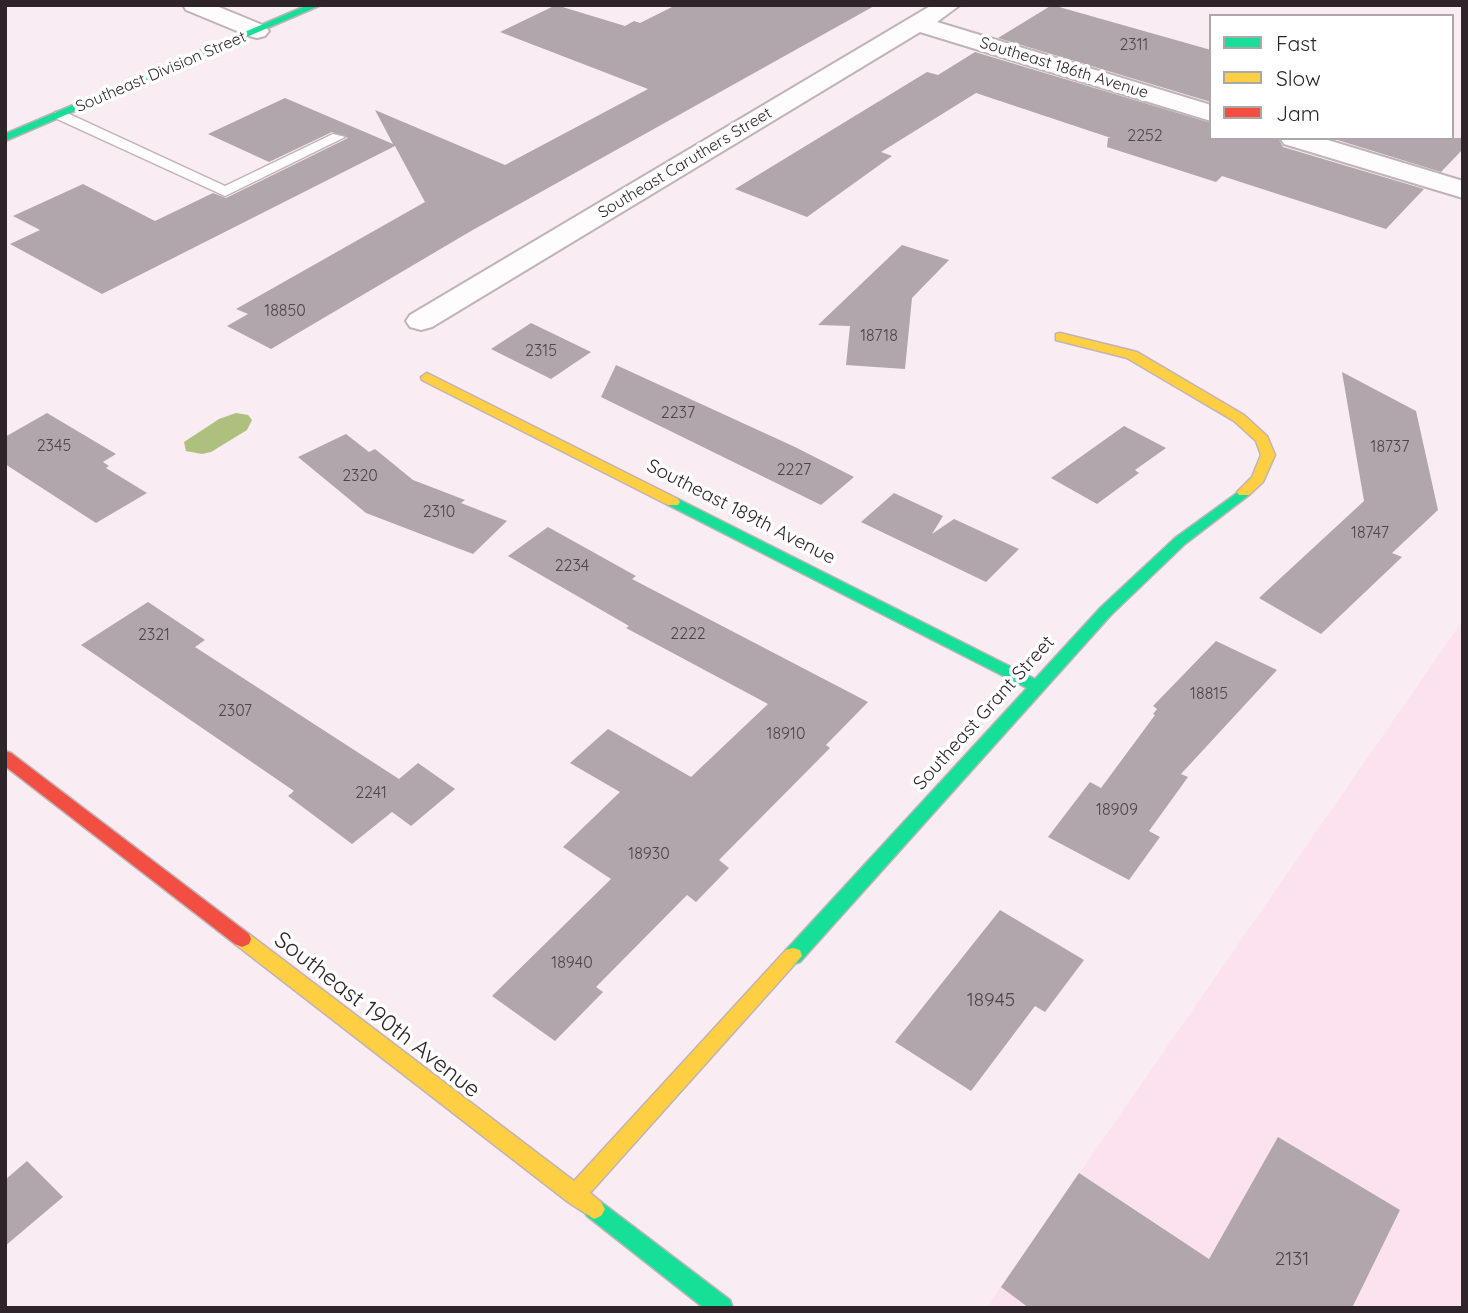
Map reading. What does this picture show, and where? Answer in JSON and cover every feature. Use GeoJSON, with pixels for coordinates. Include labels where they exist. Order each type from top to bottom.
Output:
{"type":"FeatureCollection","features":[{"type":"Feature","properties":{"kind":"street"},"geometry":{"type":"LineString","coordinates":[[194,5],[257,31]]}},
{"type":"Feature","properties":{"kind":"street","name":"Southeast Division Street"},"geometry":{"type":"LineString","coordinates":[[5,138],[317,5]]}},
{"type":"Feature","properties":{"kind":"street","name":"Southeast Caruthers Street"},"geometry":{"type":"LineString","coordinates":[[421,321],[949,5]]}},
{"type":"Feature","properties":{"kind":"street","name":"Southeast 186th Avenue"},"geometry":{"type":"LineString","coordinates":[[918,23],[1209,112]]}},
{"type":"Feature","properties":{"kind":"street"},"geometry":{"type":"LineString","coordinates":[[1300,140],[1463,190]]}},
{"type":"Feature","properties":{"kind":"street","name":"Southeast Grant Street"},"geometry":{"type":"LineString","coordinates":[[575,1195],[1106,611],[1180,541],[1238,498],[1258,479],[1268,455],[1262,439],[1239,418],[1132,355],[1059,337]]}},
{"type":"Feature","properties":{"kind":"street","name":"Southeast 189th Avenue"},"geometry":{"type":"LineString","coordinates":[[427,377],[1036,686]]}},
{"type":"Feature","properties":{"kind":"street","name":"Southeast 190th Avenue"},"geometry":{"type":"LineString","coordinates":[[5,757],[722,1308]]}},
{"type":"Feature","properties":{"kind":"lane"},"geometry":{"type":"LineString","coordinates":[[60,115],[225,192],[338,137]]}},
{"type":"Feature","properties":{"kind":"shaded area"},"geometry":{"type":"Polygon","coordinates":[[[236,413],[248,415],[252,420],[247,430],[211,452],[202,454],[186,451],[184,442],[219,419],[236,413]]]}},
{"type":"Feature","properties":{"kind":"shaded area"},"geometry":{"type":"Polygon","coordinates":[[[1463,620],[1463,1308],[986,1308],[1463,620]]]}},
{"type":"Feature","properties":{"kind":"building"},"geometry":{"type":"Polygon","coordinates":[[[556,5],[625,26],[634,21],[640,23],[676,5],[876,5],[471,231],[271,349],[227,326],[248,314],[236,309],[425,202],[395,146],[102,294],[10,244],[40,230],[13,216],[83,184],[155,221],[213,193],[226,198],[348,138],[332,132],[269,162],[208,134],[285,98],[393,144],[375,110],[505,165],[648,89],[500,32],[556,5]]]}},
{"type":"Feature","properties":{"kind":"building"},"geometry":{"type":"Polygon","coordinates":[[[1052,5],[1209,49],[1209,101],[998,38],[1052,5]]]}},
{"type":"Feature","properties":{"kind":"building"},"geometry":{"type":"Polygon","coordinates":[[[975,52],[1209,122],[1209,140],[1279,140],[1283,147],[1424,189],[1386,229],[1222,176],[1216,182],[1107,147],[1108,138],[1111,138],[976,93],[881,152],[892,156],[807,217],[735,189],[927,72],[938,75],[975,52]]]}},
{"type":"Feature","properties":{"kind":"building"},"geometry":{"type":"Polygon","coordinates":[[[1463,138],[1463,149],[1441,172],[1337,140],[1463,138]]]}},
{"type":"Feature","properties":{"kind":"building"},"geometry":{"type":"Polygon","coordinates":[[[902,245],[949,260],[912,298],[905,369],[846,365],[850,326],[818,325],[902,245]]]}},
{"type":"Feature","properties":{"kind":"building"},"geometry":{"type":"Polygon","coordinates":[[[531,323],[591,352],[551,379],[491,349],[531,323]]]}},
{"type":"Feature","properties":{"kind":"building"},"geometry":{"type":"Polygon","coordinates":[[[616,365],[854,477],[821,505],[601,397],[616,365]]]}},
{"type":"Feature","properties":{"kind":"building"},"geometry":{"type":"Polygon","coordinates":[[[1342,372],[1416,411],[1438,510],[1392,553],[1402,557],[1321,634],[1259,598],[1364,501],[1342,372]]]}},
{"type":"Feature","properties":{"kind":"building"},"geometry":{"type":"Polygon","coordinates":[[[47,413],[116,454],[103,462],[109,466],[106,468],[147,493],[96,523],[5,464],[5,437],[47,413]]]}},
{"type":"Feature","properties":{"kind":"building"},"geometry":{"type":"Polygon","coordinates":[[[1124,426],[1166,448],[1135,470],[1139,473],[1097,504],[1051,478],[1124,426]]]}},
{"type":"Feature","properties":{"kind":"building"},"geometry":{"type":"Polygon","coordinates":[[[346,434],[369,452],[375,449],[413,480],[465,500],[461,503],[507,521],[473,554],[366,513],[298,457],[346,434]]]}},
{"type":"Feature","properties":{"kind":"building"},"geometry":{"type":"Polygon","coordinates":[[[894,493],[943,516],[932,534],[954,519],[1019,549],[986,582],[861,522],[894,493]]]}},
{"type":"Feature","properties":{"kind":"building"},"geometry":{"type":"Polygon","coordinates":[[[548,527],[636,576],[632,579],[868,702],[826,745],[830,748],[719,860],[729,868],[696,902],[687,895],[596,987],[603,992],[555,1041],[492,996],[611,879],[563,847],[620,792],[570,763],[608,729],[691,777],[768,704],[626,628],[629,626],[508,556],[548,527]]]}},
{"type":"Feature","properties":{"kind":"building"},"geometry":{"type":"Polygon","coordinates":[[[148,602],[205,640],[195,647],[399,779],[418,763],[455,789],[411,826],[392,812],[352,844],[288,796],[294,791],[81,645],[148,602]]]}},
{"type":"Feature","properties":{"kind":"building"},"geometry":{"type":"Polygon","coordinates":[[[1216,641],[1277,670],[1181,774],[1188,777],[1149,831],[1160,837],[1129,880],[1048,837],[1090,782],[1101,788],[1155,715],[1153,714],[1157,709],[1153,706],[1216,641]]]}},
{"type":"Feature","properties":{"kind":"building"},"geometry":{"type":"Polygon","coordinates":[[[1000,910],[1084,960],[1045,1012],[1035,1006],[971,1091],[895,1042],[1000,910]]]}},
{"type":"Feature","properties":{"kind":"building"},"geometry":{"type":"Polygon","coordinates":[[[1278,1137],[1400,1210],[1352,1308],[1029,1308],[1001,1287],[1079,1173],[1209,1259],[1278,1137]]]}},
{"type":"Feature","properties":{"kind":"building"},"geometry":{"type":"Polygon","coordinates":[[[27,1161],[63,1197],[5,1246],[5,1180],[27,1161]]]}},
{"type":"Feature","properties":{"kind":"traffic: fast"},"geometry":{"type":"LineString","coordinates":[[5,138],[317,5]]}},
{"type":"Feature","properties":{"kind":"traffic: fast"},"geometry":{"type":"LineString","coordinates":[[793,956],[1106,611],[1180,541],[1244,492]]}},
{"type":"Feature","properties":{"kind":"traffic: fast"},"geometry":{"type":"LineString","coordinates":[[673,502],[1036,686]]}},
{"type":"Feature","properties":{"kind":"traffic: fast"},"geometry":{"type":"LineString","coordinates":[[594,1209],[722,1308]]}},
{"type":"Feature","properties":{"kind":"traffic: slow"},"geometry":{"type":"LineString","coordinates":[[1060,337],[1132,355],[1239,418],[1262,439],[1268,455],[1258,479],[1244,492]]}},
{"type":"Feature","properties":{"kind":"traffic: slow"},"geometry":{"type":"LineString","coordinates":[[427,377],[673,502]]}},
{"type":"Feature","properties":{"kind":"traffic: slow"},"geometry":{"type":"LineString","coordinates":[[242,939],[594,1209]]}},
{"type":"Feature","properties":{"kind":"traffic: slow"},"geometry":{"type":"LineString","coordinates":[[575,1195],[793,956]]}},
{"type":"Feature","properties":{"kind":"traffic: jam"},"geometry":{"type":"LineString","coordinates":[[5,757],[242,939]]}}]}
